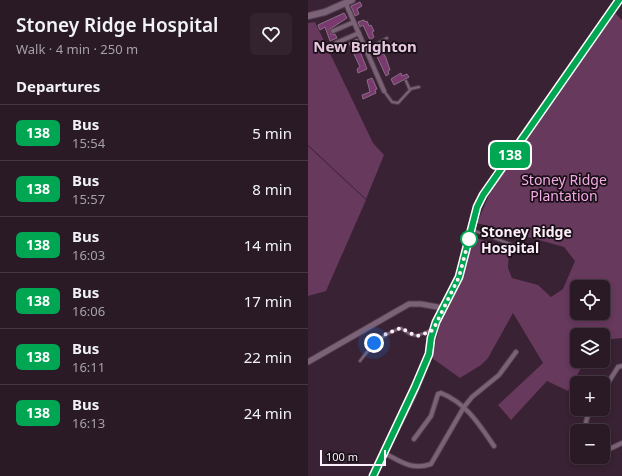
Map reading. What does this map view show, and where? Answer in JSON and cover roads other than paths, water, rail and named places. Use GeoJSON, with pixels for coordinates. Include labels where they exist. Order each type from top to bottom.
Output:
{"type":"FeatureCollection","features":[{"type":"Feature","properties":{"kind":"main road"},"geometry":{"type":"LineString","coordinates":[[308,16],[325,12],[346,4],[352,0]]}},
{"type":"Feature","properties":{"kind":"street"},"geometry":{"type":"LineString","coordinates":[[373,476],[429,354],[433,330],[459,277],[477,207],[483,195],[619,0]]}},
{"type":"Feature","properties":{"kind":"street"},"geometry":{"type":"LineString","coordinates":[[346,4],[384,91]]}},
{"type":"Feature","properties":{"kind":"street"},"geometry":{"type":"LineString","coordinates":[[333,31],[354,22]]}},
{"type":"Feature","properties":{"kind":"street"},"geometry":{"type":"LineString","coordinates":[[336,43],[359,33]]}},
{"type":"Feature","properties":{"kind":"street"},"geometry":{"type":"LineString","coordinates":[[308,362],[410,304],[421,304],[443,308]]}},
{"type":"Feature","properties":{"kind":"street"},"geometry":{"type":"LineString","coordinates":[[384,453],[413,467],[422,468],[431,464],[464,407],[472,397],[499,375],[516,352]]}},
{"type":"Feature","properties":{"kind":"street"},"geometry":{"type":"LineString","coordinates":[[610,380],[618,367],[622,366]]}},
{"type":"Feature","properties":{"kind":"street"},"geometry":{"type":"LineString","coordinates":[[414,439],[430,416],[438,394],[441,393],[447,395],[474,416],[494,446]]}},
{"type":"Feature","properties":{"kind":"street"},"geometry":{"type":"LineString","coordinates":[[610,449],[622,443]]}},
{"type":"Feature","properties":{"kind":"lane"},"geometry":{"type":"LineString","coordinates":[[366,50],[387,38]]}},
{"type":"Feature","properties":{"kind":"lane"},"geometry":{"type":"LineString","coordinates":[[406,81],[410,89]]}},
{"type":"Feature","properties":{"kind":"lane"},"geometry":{"type":"LineString","coordinates":[[384,91],[392,102],[398,103],[410,89],[419,87]]}},
{"type":"Feature","properties":{"kind":"lane"},"geometry":{"type":"LineString","coordinates":[[471,230],[524,249]]}},
{"type":"Feature","properties":{"kind":"lane"},"geometry":{"type":"LineString","coordinates":[[360,361],[374,343],[386,334],[401,328],[411,335],[422,335],[433,330]]}},
{"type":"Feature","properties":{"kind":"place","name":"Stoney Ridge Hospital"},"geometry":{"type":"Point","coordinates":[469,239]}},
{"type":"Feature","properties":{"kind":"district","name":"New Brighton"},"geometry":{"type":"Point","coordinates":[365,46]}},
{"type":"Feature","properties":{"kind":"park label","name":"Stoney Ridge Plantation"},"geometry":{"type":"Point","coordinates":[564,188]}}]}
